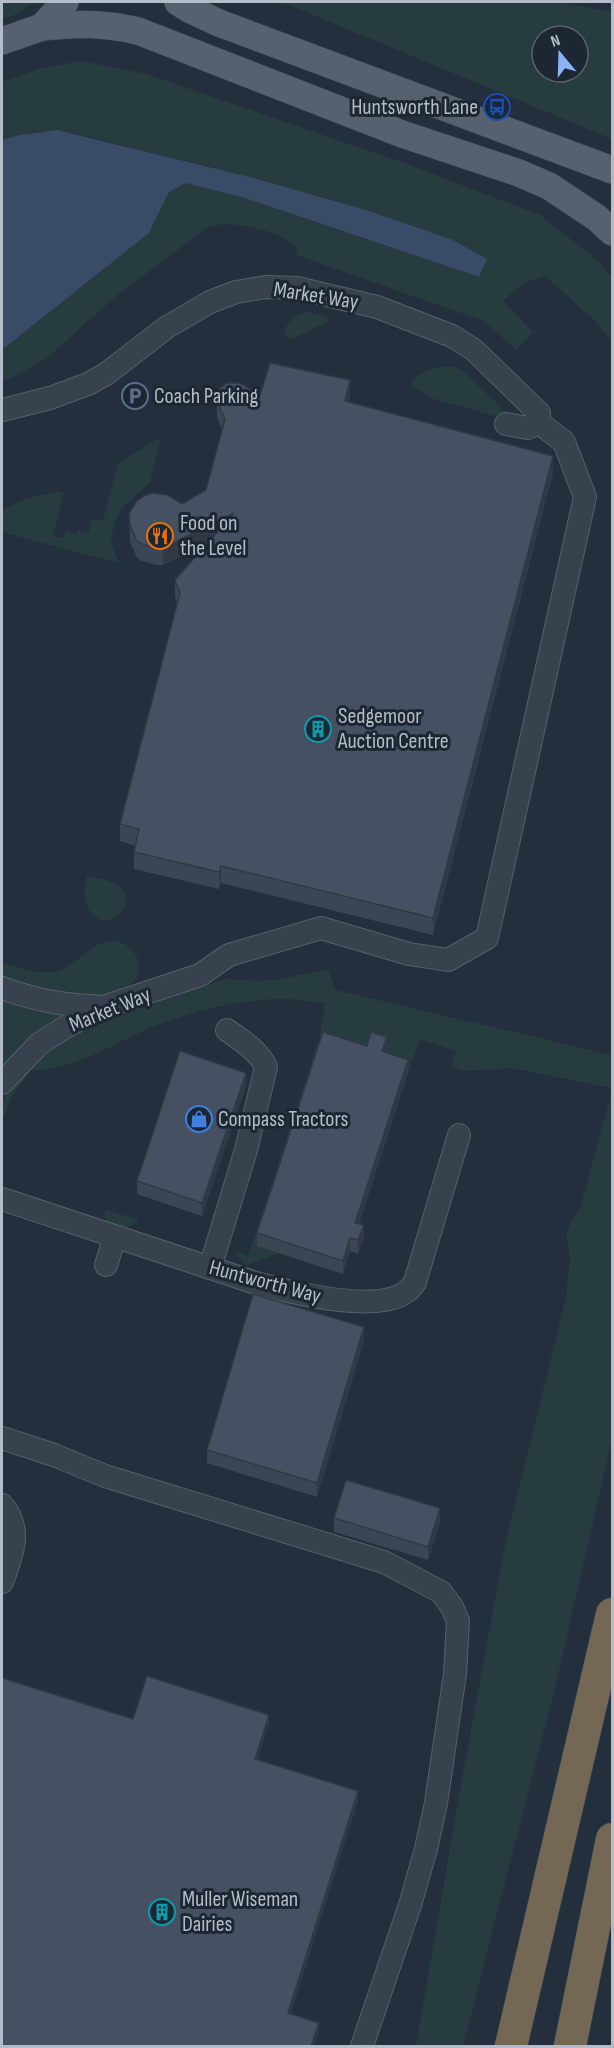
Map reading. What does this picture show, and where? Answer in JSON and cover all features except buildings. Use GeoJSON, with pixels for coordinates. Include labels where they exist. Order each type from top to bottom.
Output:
{"type":"FeatureCollection","features":[{"type":"Feature","properties":{"kind":"highway"},"geometry":{"type":"LineString","coordinates":[[511,2046],[612,1614]]}},
{"type":"Feature","properties":{"kind":"highway"},"geometry":{"type":"LineString","coordinates":[[570,2046],[612,1839]]}},
{"type":"Feature","properties":{"kind":"main road"},"geometry":{"type":"LineString","coordinates":[[42,27],[65,2]]}},
{"type":"Feature","properties":{"kind":"main road"},"geometry":{"type":"LineString","coordinates":[[178,2],[219,23],[612,170]]}},
{"type":"Feature","properties":{"kind":"main road"},"geometry":{"type":"LineString","coordinates":[[2,41],[42,27],[84,23],[138,31],[402,134],[539,181],[572,200],[612,232]]}},
{"type":"Feature","properties":{"kind":"street","name":"Market Way"},"geometry":{"type":"LineString","coordinates":[[2,410],[50,398],[88,384],[106,374],[167,327],[210,302],[236,292],[266,287],[297,288],[377,307],[428,326],[474,350],[525,398],[538,413],[538,422],[564,442],[585,497],[487,938],[448,960],[409,954],[321,928],[229,955],[200,975],[105,1007],[64,1028],[39,1044],[2,1083]]}},
{"type":"Feature","properties":{"kind":"street"},"geometry":{"type":"LineString","coordinates":[[506,424],[528,428],[538,422]]}},
{"type":"Feature","properties":{"kind":"street"},"geometry":{"type":"LineString","coordinates":[[2,988],[36,1000],[66,1005],[105,1007]]}},
{"type":"Feature","properties":{"kind":"street"},"geometry":{"type":"LineString","coordinates":[[210,1268],[246,1150],[266,1067],[262,1058],[227,1030]]}},
{"type":"Feature","properties":{"kind":"street","name":"Huntworth Way"},"geometry":{"type":"LineString","coordinates":[[2,1199],[265,1286],[321,1299],[391,1299],[406,1292],[416,1282],[459,1135]]}},
{"type":"Feature","properties":{"kind":"street"},"geometry":{"type":"LineString","coordinates":[[106,1265],[115,1237]]}},
{"type":"Feature","properties":{"kind":"street"},"geometry":{"type":"LineString","coordinates":[[2,1438],[54,1455],[105,1476],[384,1562],[441,1592],[452,1607],[458,1621],[455,1674],[436,1803],[410,1905],[362,2046]]}},
{"type":"Feature","properties":{"kind":"street"},"geometry":{"type":"LineString","coordinates":[[2,1504],[15,1531],[12,1555],[2,1582]]}},
{"type":"Feature","properties":{"kind":"green space"},"geometry":{"type":"Polygon","coordinates":[[[2,2],[35,2],[14,15],[2,19],[2,2]]]}},
{"type":"Feature","properties":{"kind":"green space"},"geometry":{"type":"Polygon","coordinates":[[[282,2],[563,2],[612,11],[612,139],[282,2]]]}},
{"type":"Feature","properties":{"kind":"green space"},"geometry":{"type":"Polygon","coordinates":[[[81,61],[146,74],[399,161],[540,215],[601,263],[612,278],[612,340],[593,319],[545,276],[522,284],[503,301],[533,332],[516,350],[484,321],[296,255],[297,248],[267,231],[229,224],[208,227],[115,297],[47,358],[2,381],[2,350],[149,233],[169,192],[186,183],[245,198],[479,277],[487,259],[366,210],[254,178],[81,135],[41,132],[2,140],[2,82],[42,68],[81,61]]]}},
{"type":"Feature","properties":{"kind":"green space"},"geometry":{"type":"Polygon","coordinates":[[[308,312],[327,317],[329,321],[292,339],[285,336],[288,323],[308,312]]]}},
{"type":"Feature","properties":{"kind":"green space"},"geometry":{"type":"Polygon","coordinates":[[[443,366],[455,366],[509,415],[499,417],[434,399],[412,386],[412,381],[426,371],[443,366]]]}},
{"type":"Feature","properties":{"kind":"green space"},"geometry":{"type":"Polygon","coordinates":[[[161,437],[150,482],[123,507],[114,523],[111,541],[118,563],[2,532],[2,510],[25,499],[59,491],[64,493],[53,536],[63,538],[66,531],[77,534],[78,530],[89,533],[92,519],[103,521],[118,463],[161,437]]]}},
{"type":"Feature","properties":{"kind":"green space"},"geometry":{"type":"Polygon","coordinates":[[[87,876],[109,881],[122,889],[126,900],[121,912],[103,921],[92,913],[85,896],[87,876]]]}},
{"type":"Feature","properties":{"kind":"green space"},"geometry":{"type":"Polygon","coordinates":[[[113,940],[127,946],[137,957],[139,963],[137,977],[118,992],[79,998],[2,981],[2,963],[37,972],[56,972],[64,969],[99,944],[113,940]]]}},
{"type":"Feature","properties":{"kind":"green space"},"geometry":{"type":"Polygon","coordinates":[[[328,969],[335,990],[612,1055],[612,1088],[512,1068],[466,1071],[451,1066],[456,1051],[420,1039],[408,1073],[323,1046],[278,1253],[245,1266],[237,1252],[248,1256],[320,1035],[325,1003],[274,999],[214,1008],[155,1026],[79,1061],[48,1069],[31,1070],[12,1096],[2,1122],[2,1102],[22,1069],[78,1030],[225,979],[263,981],[328,969]]]}},
{"type":"Feature","properties":{"kind":"green space"},"geometry":{"type":"Polygon","coordinates":[[[2,996],[70,1012],[2,1072],[2,996]]]}},
{"type":"Feature","properties":{"kind":"green space"},"geometry":{"type":"Polygon","coordinates":[[[612,1091],[612,1439],[556,1684],[463,2046],[416,2046],[506,1540],[566,1297],[570,1258],[566,1232],[581,1205],[612,1091]]]}},
{"type":"Feature","properties":{"kind":"green space"},"geometry":{"type":"Polygon","coordinates":[[[106,1210],[137,1219],[138,1222],[126,1228],[107,1222],[104,1214],[106,1210]]]}},
{"type":"Feature","properties":{"kind":"water"},"geometry":{"type":"Polygon","coordinates":[[[57,130],[254,178],[366,210],[453,240],[487,259],[479,277],[245,198],[186,183],[169,192],[149,233],[2,350],[2,140],[19,135],[57,130]]]}},
{"type":"Feature","properties":{"kind":"place","name":"Huntsworth Lane"},"geometry":{"type":"Point","coordinates":[497,107]}},
{"type":"Feature","properties":{"kind":"place","name":"Coach Parking"},"geometry":{"type":"Point","coordinates":[135,396]}},
{"type":"Feature","properties":{"kind":"place","name":"Food on the Level"},"geometry":{"type":"Point","coordinates":[160,536]}},
{"type":"Feature","properties":{"kind":"place","name":"Sedgemoor Auction Centre"},"geometry":{"type":"Point","coordinates":[318,729]}},
{"type":"Feature","properties":{"kind":"place","name":"Compass Tractors"},"geometry":{"type":"Point","coordinates":[199,1119]}},
{"type":"Feature","properties":{"kind":"place","name":"Muller Wiseman Dairies"},"geometry":{"type":"Point","coordinates":[162,1912]}}]}
